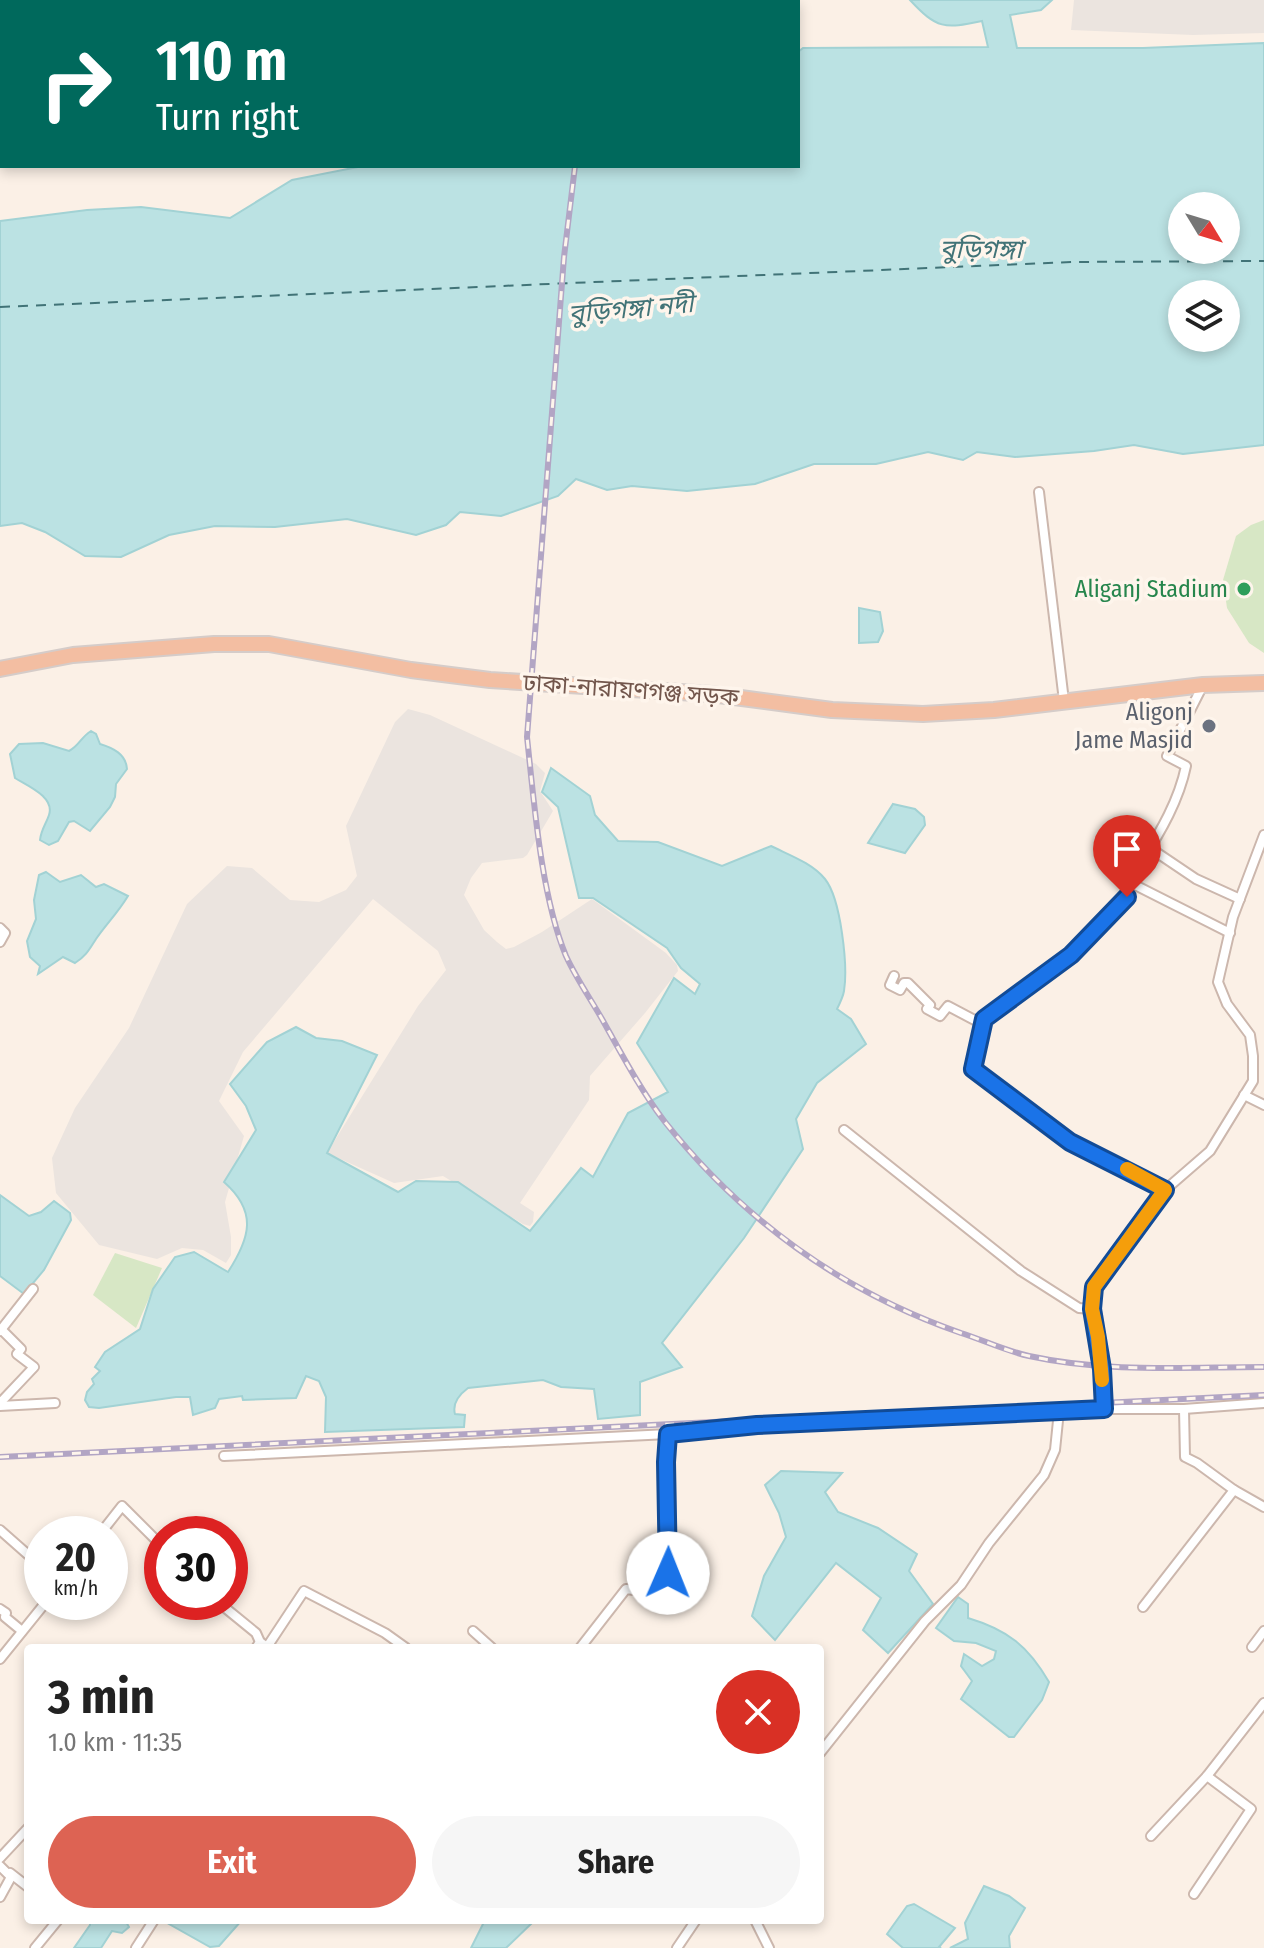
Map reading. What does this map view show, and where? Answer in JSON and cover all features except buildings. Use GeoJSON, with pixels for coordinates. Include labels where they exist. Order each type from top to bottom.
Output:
{"type":"FeatureCollection","features":[{"type":"Feature","properties":{"kind":"highway","name":"ঢাকা-নারায়ণগঞ্জ সড়ক"},"geometry":{"type":"LineString","coordinates":[[0,669],[73,655],[214,644],[269,644],[411,670],[490,680],[711,694],[832,710],[923,714],[994,710],[1203,685],[1264,683]]}},
{"type":"Feature","properties":{"kind":"street"},"geometry":{"type":"LineString","coordinates":[[1039,492],[1064,701]]}},
{"type":"Feature","properties":{"kind":"street"},"geometry":{"type":"LineString","coordinates":[[1165,1190],[1070,1142],[973,1069],[984,1019],[1071,955],[1127,897],[1131,883],[1182,784],[1186,766],[1167,756],[1203,685]]}},
{"type":"Feature","properties":{"kind":"street"},"geometry":{"type":"LineString","coordinates":[[1104,1409],[1102,1369],[1092,1309],[1094,1287],[1165,1190],[1210,1151],[1253,1081],[1250,1035],[1227,1004],[1218,982],[1240,899],[1264,835]]}},
{"type":"Feature","properties":{"kind":"street"},"geometry":{"type":"LineString","coordinates":[[1150,848],[1196,879],[1240,899]]}},
{"type":"Feature","properties":{"kind":"street"},"geometry":{"type":"LineString","coordinates":[[1131,883],[1230,933]]}},
{"type":"Feature","properties":{"kind":"street"},"geometry":{"type":"LineString","coordinates":[[0,928],[5,933],[0,942]]}},
{"type":"Feature","properties":{"kind":"street"},"geometry":{"type":"LineString","coordinates":[[894,976],[890,985],[900,990],[904,983],[908,983],[930,1005],[927,1009],[934,1014],[940,1016],[948,1006],[982,1024]]}},
{"type":"Feature","properties":{"kind":"street"},"geometry":{"type":"LineString","coordinates":[[1244,1095],[1264,1105]]}},
{"type":"Feature","properties":{"kind":"street"},"geometry":{"type":"LineString","coordinates":[[844,1130],[1021,1271],[1079,1308],[1092,1309]]}},
{"type":"Feature","properties":{"kind":"street"},"geometry":{"type":"LineString","coordinates":[[0,1404],[34,1367],[17,1354],[21,1349],[1,1330],[33,1289]]}},
{"type":"Feature","properties":{"kind":"street"},"geometry":{"type":"LineString","coordinates":[[0,1404],[55,1403]]}},
{"type":"Feature","properties":{"kind":"street"},"geometry":{"type":"LineString","coordinates":[[224,1456],[668,1434],[757,1425],[1104,1409],[1184,1409],[1264,1403]]}},
{"type":"Feature","properties":{"kind":"street"},"geometry":{"type":"LineString","coordinates":[[1184,1409],[1185,1457],[1264,1507]]}},
{"type":"Feature","properties":{"kind":"street"},"geometry":{"type":"LineString","coordinates":[[824,1748],[925,1621],[961,1585],[989,1543],[1044,1475],[1055,1450],[1059,1411]]}},
{"type":"Feature","properties":{"kind":"street"},"geometry":{"type":"LineString","coordinates":[[583,1644],[626,1589],[641,1591],[647,1570],[668,1573],[668,1434]]}},
{"type":"Feature","properties":{"kind":"street"},"geometry":{"type":"LineString","coordinates":[[1143,1607],[1234,1490]]}},
{"type":"Feature","properties":{"kind":"street"},"geometry":{"type":"LineString","coordinates":[[114,1516],[122,1506],[144,1528]]}},
{"type":"Feature","properties":{"kind":"street"},"geometry":{"type":"LineString","coordinates":[[0,1530],[24,1551]]}},
{"type":"Feature","properties":{"kind":"street"},"geometry":{"type":"LineString","coordinates":[[264,1644],[304,1591],[400,1644]]}},
{"type":"Feature","properties":{"kind":"street"},"geometry":{"type":"LineString","coordinates":[[0,1609],[22,1631]]}},
{"type":"Feature","properties":{"kind":"street"},"geometry":{"type":"LineString","coordinates":[[0,1659],[31,1620]]}},
{"type":"Feature","properties":{"kind":"street"},"geometry":{"type":"LineString","coordinates":[[240,1620],[256,1633],[262,1644]]}},
{"type":"Feature","properties":{"kind":"street"},"geometry":{"type":"LineString","coordinates":[[473,1631],[488,1644]]}},
{"type":"Feature","properties":{"kind":"street"},"geometry":{"type":"LineString","coordinates":[[1252,1647],[1264,1631]]}},
{"type":"Feature","properties":{"kind":"street"},"geometry":{"type":"LineString","coordinates":[[1151,1836],[1207,1776],[1264,1703]]}},
{"type":"Feature","properties":{"kind":"street"},"geometry":{"type":"LineString","coordinates":[[1194,1894],[1251,1809],[1207,1776]]}},
{"type":"Feature","properties":{"kind":"street"},"geometry":{"type":"LineString","coordinates":[[0,1858],[24,1832]]}},
{"type":"Feature","properties":{"kind":"street"},"geometry":{"type":"LineString","coordinates":[[0,1866],[24,1884]]}},
{"type":"Feature","properties":{"kind":"street"},"geometry":{"type":"LineString","coordinates":[[0,1897],[9,1885],[10,1873]]}},
{"type":"Feature","properties":{"kind":"street"},"geometry":{"type":"LineString","coordinates":[[35,1948],[55,1924]]}},
{"type":"Feature","properties":{"kind":"street"},"geometry":{"type":"LineString","coordinates":[[136,1948],[151,1924]]}},
{"type":"Feature","properties":{"kind":"street"},"geometry":{"type":"LineString","coordinates":[[677,1948],[693,1924]]}},
{"type":"Feature","properties":{"kind":"street"},"geometry":{"type":"LineString","coordinates":[[757,1924],[769,1948]]}},
{"type":"Feature","properties":{"kind":"shaded area"},"geometry":{"type":"Polygon","coordinates":[[[1074,0],[1264,0],[1264,33],[1193,35],[1071,30],[1074,0]]]}},
{"type":"Feature","properties":{"kind":"shaded area"},"geometry":{"type":"Polygon","coordinates":[[[408,709],[430,715],[536,764],[545,773],[540,791],[553,811],[527,855],[482,863],[464,895],[484,930],[506,949],[514,947],[592,899],[666,953],[677,965],[678,971],[590,1076],[589,1100],[520,1203],[534,1212],[530,1226],[443,1176],[394,1183],[327,1153],[418,1006],[446,970],[438,951],[373,899],[243,1052],[219,1101],[244,1136],[225,1202],[231,1237],[231,1255],[226,1263],[203,1250],[182,1248],[157,1259],[99,1245],[56,1193],[52,1158],[75,1108],[129,1028],[187,904],[227,866],[252,868],[290,900],[319,902],[346,890],[357,876],[346,826],[395,722],[408,709]]]}},
{"type":"Feature","properties":{"kind":"green space","name":"Aliganj Stadium"},"geometry":{"type":"Polygon","coordinates":[[[1264,520],[1264,653],[1249,643],[1227,608],[1223,580],[1236,536],[1264,520]]]}},
{"type":"Feature","properties":{"kind":"green space"},"geometry":{"type":"Polygon","coordinates":[[[115,1253],[162,1268],[136,1328],[93,1295],[115,1253]]]}},
{"type":"Feature","properties":{"kind":"water","name":"বুড়িগঙ্গা"},"geometry":{"type":"Polygon","coordinates":[[[910,0],[1052,0],[1041,10],[1010,15],[1017,48],[1143,48],[1264,43],[1264,445],[1183,454],[1134,445],[1015,457],[977,452],[963,460],[928,452],[876,464],[814,464],[755,484],[687,491],[632,486],[607,490],[576,479],[558,496],[501,516],[460,512],[446,525],[416,535],[347,519],[275,527],[215,526],[169,535],[121,557],[85,556],[45,532],[22,523],[0,526],[0,221],[141,207],[230,218],[292,180],[353,168],[800,168],[800,50],[988,47],[982,21],[950,26],[935,21],[910,0]]]}},
{"type":"Feature","properties":{"kind":"water"},"geometry":{"type":"Polygon","coordinates":[[[859,608],[880,612],[883,631],[878,642],[859,643],[859,608]]]}},
{"type":"Feature","properties":{"kind":"water"},"geometry":{"type":"Polygon","coordinates":[[[91,731],[96,734],[100,744],[121,756],[127,769],[116,784],[110,807],[90,831],[74,821],[69,822],[58,841],[49,845],[40,840],[49,815],[48,803],[39,793],[15,778],[10,754],[19,744],[43,743],[69,751],[91,731]]]}},
{"type":"Feature","properties":{"kind":"water"},"geometry":{"type":"Polygon","coordinates":[[[551,768],[590,796],[595,815],[618,841],[658,842],[722,866],[771,846],[820,873],[831,889],[839,917],[845,980],[844,993],[837,1009],[851,1019],[866,1044],[817,1083],[796,1119],[803,1149],[744,1238],[662,1343],[682,1367],[640,1382],[640,1415],[598,1419],[594,1389],[561,1387],[543,1380],[468,1388],[455,1406],[455,1414],[465,1415],[464,1427],[325,1432],[326,1397],[319,1381],[306,1376],[296,1398],[243,1400],[242,1396],[219,1399],[215,1408],[193,1415],[190,1397],[89,1407],[85,1400],[87,1392],[94,1384],[92,1379],[100,1371],[95,1367],[105,1352],[140,1329],[153,1289],[175,1257],[194,1252],[228,1272],[241,1248],[247,1226],[246,1215],[235,1193],[224,1182],[256,1130],[246,1106],[230,1084],[267,1042],[296,1027],[316,1038],[342,1041],[377,1055],[327,1153],[398,1192],[416,1181],[458,1182],[530,1231],[581,1168],[593,1177],[628,1113],[668,1092],[637,1043],[674,978],[695,994],[700,984],[681,968],[667,948],[593,898],[579,898],[558,807],[542,792],[551,768]]]}},
{"type":"Feature","properties":{"kind":"water"},"geometry":{"type":"Polygon","coordinates":[[[893,804],[915,809],[924,817],[925,825],[905,853],[868,843],[893,804]]]}},
{"type":"Feature","properties":{"kind":"water"},"geometry":{"type":"Polygon","coordinates":[[[46,872],[60,882],[81,875],[96,887],[104,884],[128,896],[82,958],[75,963],[63,957],[38,974],[40,966],[30,957],[27,941],[36,919],[34,900],[39,875],[46,872]]]}},
{"type":"Feature","properties":{"kind":"water"},"geometry":{"type":"Polygon","coordinates":[[[0,1195],[29,1216],[41,1212],[54,1201],[70,1213],[71,1220],[44,1270],[24,1294],[0,1276],[0,1195]]]}},
{"type":"Feature","properties":{"kind":"water"},"geometry":{"type":"Polygon","coordinates":[[[781,1471],[842,1473],[825,1492],[838,1512],[878,1528],[917,1554],[909,1571],[933,1604],[888,1653],[863,1630],[881,1598],[836,1563],[775,1640],[752,1616],[764,1576],[786,1537],[779,1513],[765,1485],[781,1471]]]}},
{"type":"Feature","properties":{"kind":"water"},"geometry":{"type":"Polygon","coordinates":[[[958,1597],[968,1604],[968,1618],[995,1628],[1016,1641],[1033,1658],[1049,1682],[1042,1700],[1014,1737],[1009,1737],[961,1699],[972,1681],[961,1666],[964,1654],[982,1666],[994,1659],[996,1651],[976,1643],[954,1641],[936,1628],[958,1597]]]}},
{"type":"Feature","properties":{"kind":"water"},"geometry":{"type":"Polygon","coordinates":[[[984,1886],[1009,1896],[1025,1908],[1009,1936],[1010,1948],[950,1948],[968,1939],[965,1923],[984,1886]]]}},
{"type":"Feature","properties":{"kind":"water"},"geometry":{"type":"Polygon","coordinates":[[[914,1904],[955,1928],[941,1948],[903,1948],[887,1934],[907,1906],[914,1904]]]}},
{"type":"Feature","properties":{"kind":"water"},"geometry":{"type":"Polygon","coordinates":[[[127,1924],[129,1927],[122,1933],[112,1931],[101,1948],[74,1948],[90,1925],[127,1924]]]}},
{"type":"Feature","properties":{"kind":"water"},"geometry":{"type":"Polygon","coordinates":[[[169,1924],[238,1924],[219,1946],[210,1947],[169,1924]]]}},
{"type":"Feature","properties":{"kind":"water"},"geometry":{"type":"Polygon","coordinates":[[[483,1924],[531,1924],[506,1948],[471,1948],[483,1924]]]}},
{"type":"Feature","properties":{"kind":"ferry route"},"geometry":{"type":"LineString","coordinates":[[0,307],[1073,262],[1264,261]]}},
{"type":"Feature","properties":{"kind":"railway"},"geometry":{"type":"LineString","coordinates":[[575,168],[564,257],[527,737],[550,906],[566,956],[579,980],[648,1098],[695,1158],[728,1191],[798,1249],[876,1297],[918,1316],[1029,1356],[1117,1367],[1264,1367]]}},
{"type":"Feature","properties":{"kind":"railway"},"geometry":{"type":"LineString","coordinates":[[0,1457],[1264,1395]]}},
{"type":"Feature","properties":{"kind":"slow traffic"},"geometry":{"type":"LineString","coordinates":[[1102,1380],[1092,1309],[1094,1287],[1165,1190],[1127,1169]]}},
{"type":"Feature","properties":{"kind":"place","name":"Aliganj Stadium"},"geometry":{"type":"Point","coordinates":[1244,589]}},
{"type":"Feature","properties":{"kind":"place","name":"Aligonj Jame Masjid"},"geometry":{"type":"Point","coordinates":[1209,726]}},
{"type":"Feature","properties":{"kind":"route"},"geometry":{"type":"LineString","coordinates":[[668,1573],[668,1434],[757,1425],[1104,1409],[1102,1369],[1092,1309],[1094,1287],[1165,1190],[1070,1142],[973,1069],[984,1019],[1071,955],[1127,897]]}},
{"type":"Feature","properties":{"kind":"water label","name":"বুড়িগঙ্গা নদী"},"geometry":{"type":"Point","coordinates":[631,309]}}]}
